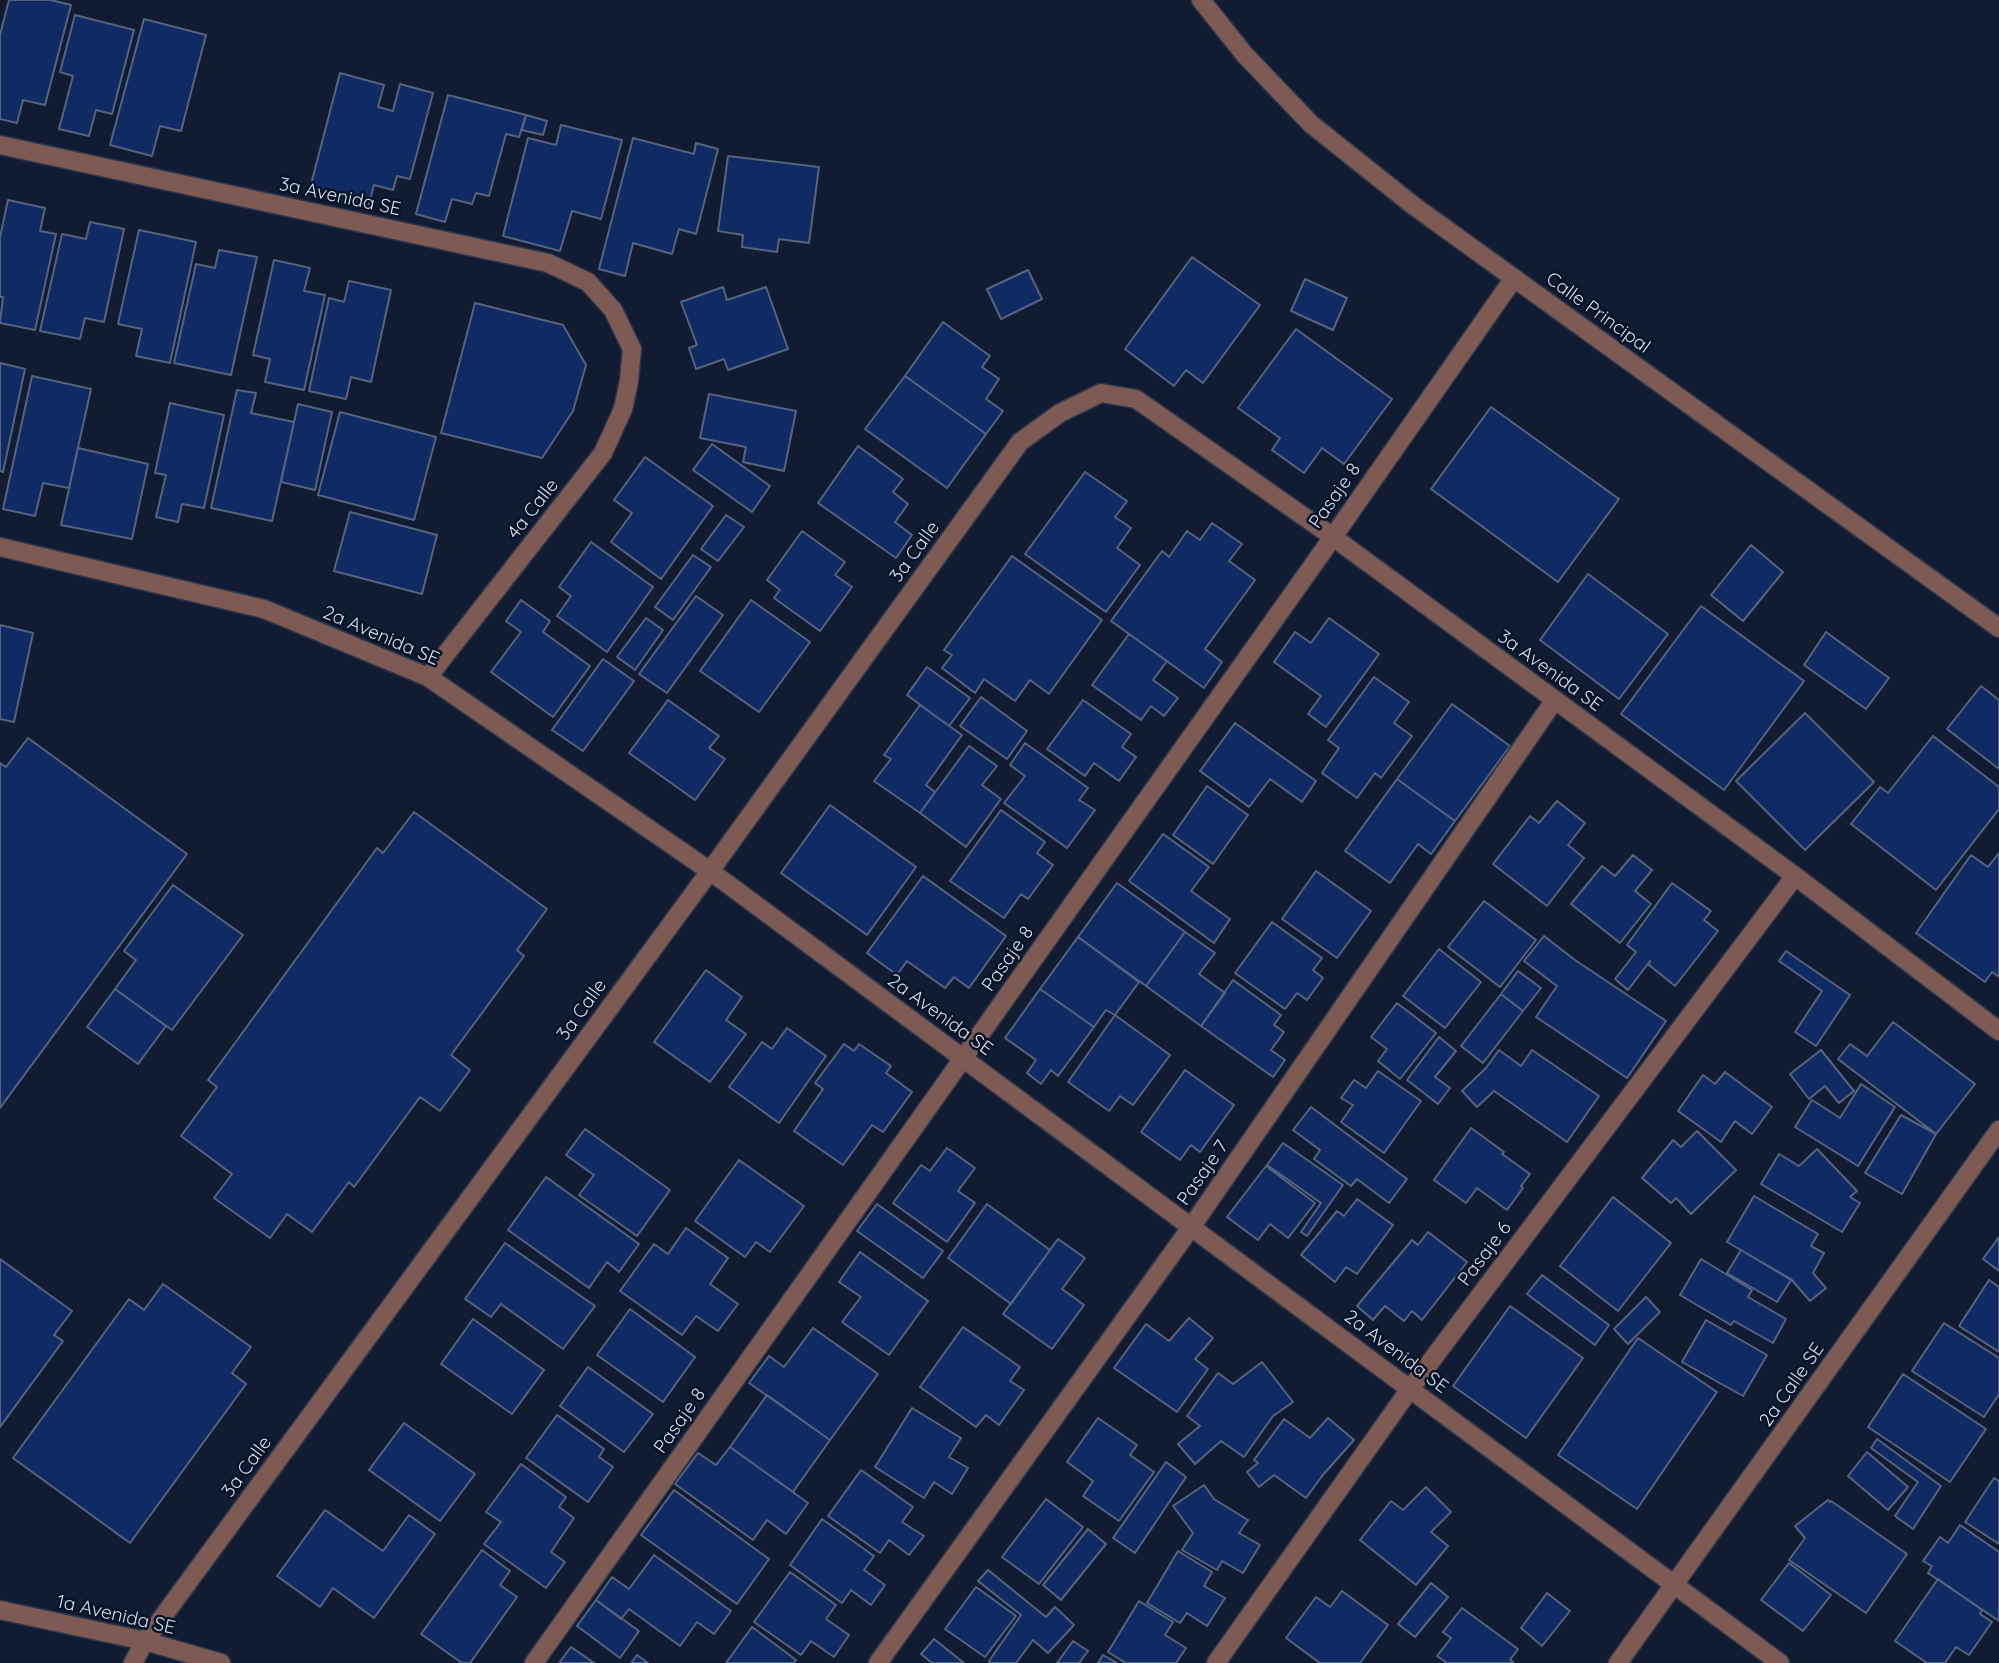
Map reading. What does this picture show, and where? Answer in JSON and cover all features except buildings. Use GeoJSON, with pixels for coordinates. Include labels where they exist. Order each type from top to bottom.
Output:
{"type":"FeatureCollection","features":[{"type":"Feature","properties":{"kind":"street","name":"Calle Principal"},"geometry":{"type":"LineString","coordinates":[[1201,0],[1245,55],[1311,124],[1415,206],[1999,628]]}},
{"type":"Feature","properties":{"kind":"street","name":"3a Avenida SE"},"geometry":{"type":"LineString","coordinates":[[0,145],[548,263],[588,282],[613,310],[632,349]]}},
{"type":"Feature","properties":{"kind":"street","name":"Pasaje 8"},"geometry":{"type":"LineString","coordinates":[[534,1663],[1514,278]]}},
{"type":"Feature","properties":{"kind":"street","name":"4a Calle"},"geometry":{"type":"LineString","coordinates":[[428,677],[603,453],[623,409],[632,349]]}},
{"type":"Feature","properties":{"kind":"street","name":"3a Avenida SE"},"geometry":{"type":"LineString","coordinates":[[1060,413],[1101,393],[1136,399],[1333,537],[1795,876],[1999,1031]]}},
{"type":"Feature","properties":{"kind":"street","name":"3a Calle"},"geometry":{"type":"LineString","coordinates":[[133,1663],[145,1641],[710,871],[1020,442],[1060,413]]}},
{"type":"Feature","properties":{"kind":"street","name":"2a Avenida SE"},"geometry":{"type":"LineString","coordinates":[[0,547],[264,609],[428,677],[710,871],[1780,1663]]}},
{"type":"Feature","properties":{"kind":"street","name":"Pasaje 7"},"geometry":{"type":"LineString","coordinates":[[878,1663],[1192,1227],[1554,701]]}},
{"type":"Feature","properties":{"kind":"street","name":"Pasaje 6"},"geometry":{"type":"LineString","coordinates":[[1216,1663],[1410,1389],[1795,876]]}},
{"type":"Feature","properties":{"kind":"street","name":"2a Calle SE"},"geometry":{"type":"LineString","coordinates":[[1618,1663],[1999,1130]]}},
{"type":"Feature","properties":{"kind":"street","name":"1a Avenida SE"},"geometry":{"type":"LineString","coordinates":[[0,1610],[145,1641],[221,1663]]}}]}
